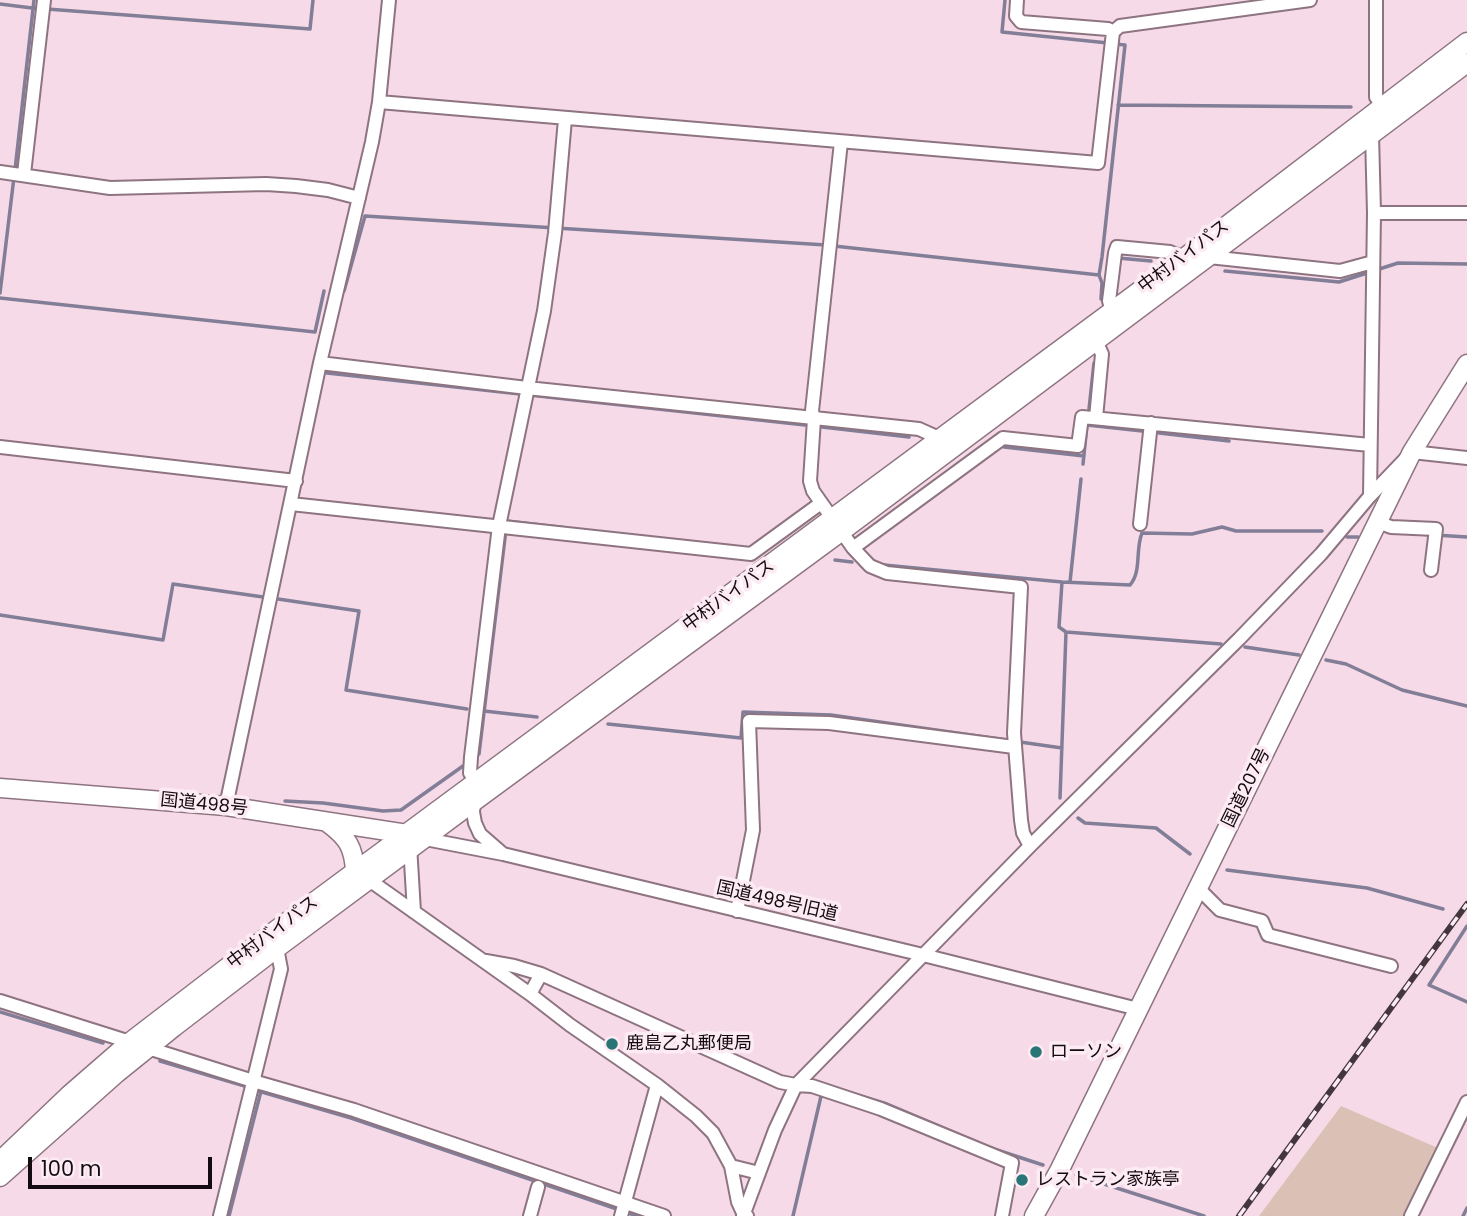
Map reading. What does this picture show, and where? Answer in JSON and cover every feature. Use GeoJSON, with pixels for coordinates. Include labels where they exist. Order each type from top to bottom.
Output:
{"type":"FeatureCollection","features":[{"type":"Feature","properties":{"kind":"highway","name":"中村バイパス"},"geometry":{"type":"LineString","coordinates":[[945,444],[984,425],[1209,257],[1388,112],[1467,42]]}},
{"type":"Feature","properties":{"kind":"highway","name":"中村バイパス"},"geometry":{"type":"LineString","coordinates":[[1388,112],[1467,63]]}},
{"type":"Feature","properties":{"kind":"highway","name":"中村バイパス"},"geometry":{"type":"LineString","coordinates":[[0,1161],[130,1042],[414,841],[476,791],[945,444],[1112,311],[1367,129]]}},
{"type":"Feature","properties":{"kind":"highway","name":"国道207号"},"geometry":{"type":"LineString","coordinates":[[1034,1216],[1412,452],[1467,364]]}},
{"type":"Feature","properties":{"kind":"highway","name":"国道498号"},"geometry":{"type":"LineString","coordinates":[[0,788],[226,806],[327,822],[414,841]]}},
{"type":"Feature","properties":{"kind":"highway"},"geometry":{"type":"LineString","coordinates":[[327,822],[345,837],[362,876]]}},
{"type":"Feature","properties":{"kind":"highway","name":"中村バイパス"},"geometry":{"type":"LineString","coordinates":[[0,1177],[117,1073],[275,941]]}},
{"type":"Feature","properties":{"kind":"street"},"geometry":{"type":"LineString","coordinates":[[226,806],[320,363],[372,142],[379,102],[389,0]]}},
{"type":"Feature","properties":{"kind":"street"},"geometry":{"type":"LineString","coordinates":[[1017,0],[1016,16],[1021,22],[1108,29],[1112,39]]}},
{"type":"Feature","properties":{"kind":"street"},"geometry":{"type":"LineString","coordinates":[[379,102],[1098,163],[1112,39],[1120,26],[1310,0]]}},
{"type":"Feature","properties":{"kind":"street"},"geometry":{"type":"LineString","coordinates":[[1376,0],[1376,97],[1388,112]]}},
{"type":"Feature","properties":{"kind":"street"},"geometry":{"type":"LineString","coordinates":[[24,174],[43,6]]}},
{"type":"Feature","properties":{"kind":"street"},"geometry":{"type":"LineString","coordinates":[[503,854],[480,834],[475,824],[473,812],[476,791],[470,772],[471,757],[504,526],[526,393],[544,311],[565,119]]}},
{"type":"Feature","properties":{"kind":"street"},"geometry":{"type":"LineString","coordinates":[[1367,129],[1374,212],[1370,496]]}},
{"type":"Feature","properties":{"kind":"street"},"geometry":{"type":"LineString","coordinates":[[841,142],[812,411],[814,419],[810,481],[821,503],[853,548],[870,566],[887,573],[1021,587],[1014,747],[1023,833],[1030,846]]}},
{"type":"Feature","properties":{"kind":"street"},"geometry":{"type":"LineString","coordinates":[[4,172],[110,188],[266,184],[328,190],[359,198]]}},
{"type":"Feature","properties":{"kind":"street"},"geometry":{"type":"LineString","coordinates":[[1374,212],[1467,213]]}},
{"type":"Feature","properties":{"kind":"street"},"geometry":{"type":"LineString","coordinates":[[1112,311],[1109,301],[1117,247],[1170,252],[1184,258]]}},
{"type":"Feature","properties":{"kind":"street"},"geometry":{"type":"LineString","coordinates":[[1209,257],[1340,271],[1372,268]]}},
{"type":"Feature","properties":{"kind":"street"},"geometry":{"type":"LineString","coordinates":[[1096,341],[1102,354],[1096,418]]}},
{"type":"Feature","properties":{"kind":"street"},"geometry":{"type":"LineString","coordinates":[[320,363],[526,393],[919,429],[945,444]]}},
{"type":"Feature","properties":{"kind":"street"},"geometry":{"type":"LineString","coordinates":[[853,548],[1003,438],[1078,446],[1082,416],[1370,445]]}},
{"type":"Feature","properties":{"kind":"street"},"geometry":{"type":"LineString","coordinates":[[1140,524],[1151,423]]}},
{"type":"Feature","properties":{"kind":"street"},"geometry":{"type":"LineString","coordinates":[[984,425],[998,442]]}},
{"type":"Feature","properties":{"kind":"street"},"geometry":{"type":"LineString","coordinates":[[0,447],[296,481]]}},
{"type":"Feature","properties":{"kind":"street"},"geometry":{"type":"LineString","coordinates":[[745,1216],[775,1130],[796,1085],[1030,846],[1239,639],[1321,554],[1412,452],[1467,458]]}},
{"type":"Feature","properties":{"kind":"street"},"geometry":{"type":"LineString","coordinates":[[291,504],[751,554],[821,503]]}},
{"type":"Feature","properties":{"kind":"street"},"geometry":{"type":"LineString","coordinates":[[1378,522],[1391,527],[1436,529],[1431,570]]}},
{"type":"Feature","properties":{"kind":"street"},"geometry":{"type":"LineString","coordinates":[[737,911],[754,830],[749,721],[830,723],[1014,747]]}},
{"type":"Feature","properties":{"kind":"street"},"geometry":{"type":"LineString","coordinates":[[414,841],[414,912]]}},
{"type":"Feature","properties":{"kind":"street","name":"国道498号旧道"},"geometry":{"type":"LineString","coordinates":[[414,841],[503,854],[1138,1009]]}},
{"type":"Feature","properties":{"kind":"street"},"geometry":{"type":"LineString","coordinates":[[362,876],[657,1085],[696,1116],[713,1133],[731,1167],[738,1202],[745,1216]]}},
{"type":"Feature","properties":{"kind":"street"},"geometry":{"type":"LineString","coordinates":[[1198,888],[1220,909],[1262,921],[1268,935],[1391,966]]}},
{"type":"Feature","properties":{"kind":"street"},"geometry":{"type":"LineString","coordinates":[[220,1216],[281,969],[275,941]]}},
{"type":"Feature","properties":{"kind":"street"},"geometry":{"type":"LineString","coordinates":[[482,961],[541,974],[780,1082],[812,1086],[881,1109],[1012,1163],[1002,1216]]}},
{"type":"Feature","properties":{"kind":"street"},"geometry":{"type":"LineString","coordinates":[[530,994],[541,974]]}},
{"type":"Feature","properties":{"kind":"street"},"geometry":{"type":"LineString","coordinates":[[0,1001],[130,1042]]}},
{"type":"Feature","properties":{"kind":"street"},"geometry":{"type":"LineString","coordinates":[[148,1048],[354,1110],[622,1211],[664,1216]]}},
{"type":"Feature","properties":{"kind":"street"},"geometry":{"type":"LineString","coordinates":[[622,1211],[657,1085]]}},
{"type":"Feature","properties":{"kind":"street"},"geometry":{"type":"LineString","coordinates":[[1411,1216],[1462,1124],[1467,1101]]}},
{"type":"Feature","properties":{"kind":"street"},"geometry":{"type":"LineString","coordinates":[[731,1167],[759,1173]]}},
{"type":"Feature","properties":{"kind":"street"},"geometry":{"type":"LineString","coordinates":[[530,1216],[538,1187]]}},
{"type":"Feature","properties":{"kind":"shaded area"},"geometry":{"type":"Polygon","coordinates":[[[1341,1106],[1438,1148],[1405,1216],[1259,1216],[1341,1106]]]}},
{"type":"Feature","properties":{"kind":"waterway"},"geometry":{"type":"LineString","coordinates":[[15,170],[34,0]]}},
{"type":"Feature","properties":{"kind":"waterway"},"geometry":{"type":"LineString","coordinates":[[47,9],[310,29],[313,0]]}},
{"type":"Feature","properties":{"kind":"waterway"},"geometry":{"type":"LineString","coordinates":[[1005,0],[1002,32],[1108,43]]}},
{"type":"Feature","properties":{"kind":"waterway"},"geometry":{"type":"LineString","coordinates":[[0,4],[40,9]]}},
{"type":"Feature","properties":{"kind":"waterway"},"geometry":{"type":"LineString","coordinates":[[834,246],[1099,275],[1125,45],[1115,44]]}},
{"type":"Feature","properties":{"kind":"waterway"},"geometry":{"type":"LineString","coordinates":[[1118,105],[1351,107]]}},
{"type":"Feature","properties":{"kind":"waterway"},"geometry":{"type":"LineString","coordinates":[[0,293],[14,177]]}},
{"type":"Feature","properties":{"kind":"waterway"},"geometry":{"type":"LineString","coordinates":[[344,291],[365,216],[826,245]]}},
{"type":"Feature","properties":{"kind":"waterway"},"geometry":{"type":"LineString","coordinates":[[1118,258],[1151,261]]}},
{"type":"Feature","properties":{"kind":"waterway"},"geometry":{"type":"LineString","coordinates":[[1225,271],[1339,282],[1398,263],[1467,264]]}},
{"type":"Feature","properties":{"kind":"waterway"},"geometry":{"type":"LineString","coordinates":[[1099,275],[1102,283],[1101,299]]}},
{"type":"Feature","properties":{"kind":"waterway"},"geometry":{"type":"LineString","coordinates":[[0,298],[315,332],[324,291]]}},
{"type":"Feature","properties":{"kind":"waterway"},"geometry":{"type":"LineString","coordinates":[[1089,409],[1094,363]]}},
{"type":"Feature","properties":{"kind":"waterway"},"geometry":{"type":"LineString","coordinates":[[327,373],[805,425]]}},
{"type":"Feature","properties":{"kind":"waterway"},"geometry":{"type":"LineString","coordinates":[[1083,464],[1087,425],[1142,431]]}},
{"type":"Feature","properties":{"kind":"waterway"},"geometry":{"type":"LineString","coordinates":[[822,427],[909,437]]}},
{"type":"Feature","properties":{"kind":"waterway"},"geometry":{"type":"LineString","coordinates":[[1159,433],[1229,441]]}},
{"type":"Feature","properties":{"kind":"waterway"},"geometry":{"type":"LineString","coordinates":[[1004,447],[1084,456]]}},
{"type":"Feature","properties":{"kind":"waterway"},"geometry":{"type":"LineString","coordinates":[[1070,582],[1081,479]]}},
{"type":"Feature","properties":{"kind":"waterway"},"geometry":{"type":"LineString","coordinates":[[479,754],[507,521],[567,528]]}},
{"type":"Feature","properties":{"kind":"waterway"},"geometry":{"type":"LineString","coordinates":[[884,565],[1062,582],[1130,585],[1136,573],[1142,533],[1192,534],[1222,527],[1236,531],[1322,531]]}},
{"type":"Feature","properties":{"kind":"waterway"},"geometry":{"type":"LineString","coordinates":[[1419,534],[1467,537]]}},
{"type":"Feature","properties":{"kind":"waterway"},"geometry":{"type":"LineString","coordinates":[[1347,537],[1358,537]]}},
{"type":"Feature","properties":{"kind":"waterway"},"geometry":{"type":"LineString","coordinates":[[835,560],[852,562]]}},
{"type":"Feature","properties":{"kind":"waterway"},"geometry":{"type":"LineString","coordinates":[[1062,582],[1059,627],[1066,632],[1221,644]]}},
{"type":"Feature","properties":{"kind":"waterway"},"geometry":{"type":"LineString","coordinates":[[0,615],[163,640],[173,584],[263,597]]}},
{"type":"Feature","properties":{"kind":"waterway"},"geometry":{"type":"LineString","coordinates":[[278,599],[359,611],[346,690],[467,709]]}},
{"type":"Feature","properties":{"kind":"waterway"},"geometry":{"type":"LineString","coordinates":[[1060,798],[1066,632]]}},
{"type":"Feature","properties":{"kind":"waterway"},"geometry":{"type":"LineString","coordinates":[[1245,647],[1299,655]]}},
{"type":"Feature","properties":{"kind":"waterway"},"geometry":{"type":"LineString","coordinates":[[1326,660],[1346,664],[1402,690],[1467,706]]}},
{"type":"Feature","properties":{"kind":"waterway"},"geometry":{"type":"LineString","coordinates":[[484,711],[537,717]]}},
{"type":"Feature","properties":{"kind":"waterway"},"geometry":{"type":"LineString","coordinates":[[608,724],[741,738],[743,712],[831,715],[1062,748]]}},
{"type":"Feature","properties":{"kind":"waterway"},"geometry":{"type":"LineString","coordinates":[[285,801],[383,811],[401,810],[463,766]]}},
{"type":"Feature","properties":{"kind":"waterway"},"geometry":{"type":"LineString","coordinates":[[1078,818],[1085,823],[1156,828],[1190,854]]}},
{"type":"Feature","properties":{"kind":"waterway"},"geometry":{"type":"LineString","coordinates":[[1227,870],[1367,888],[1443,909]]}},
{"type":"Feature","properties":{"kind":"waterway"},"geometry":{"type":"LineString","coordinates":[[1467,926],[1429,985],[1467,1002]]}},
{"type":"Feature","properties":{"kind":"waterway"},"geometry":{"type":"LineString","coordinates":[[0,1012],[103,1043]]}},
{"type":"Feature","properties":{"kind":"waterway"},"geometry":{"type":"LineString","coordinates":[[160,1061],[248,1087]]}},
{"type":"Feature","properties":{"kind":"waterway"},"geometry":{"type":"LineString","coordinates":[[255,1090],[351,1118],[637,1216]]}},
{"type":"Feature","properties":{"kind":"waterway"},"geometry":{"type":"LineString","coordinates":[[229,1216],[261,1091]]}},
{"type":"Feature","properties":{"kind":"waterway"},"geometry":{"type":"LineString","coordinates":[[793,1216],[822,1092]]}},
{"type":"Feature","properties":{"kind":"waterway"},"geometry":{"type":"LineString","coordinates":[[851,1093],[887,1104],[977,1142]]}},
{"type":"Feature","properties":{"kind":"waterway"},"geometry":{"type":"LineString","coordinates":[[991,1148],[1043,1165]]}},
{"type":"Feature","properties":{"kind":"waterway"},"geometry":{"type":"LineString","coordinates":[[1076,1175],[1204,1216]]}},
{"type":"Feature","properties":{"kind":"waterway"},"geometry":{"type":"LineString","coordinates":[[1463,1216],[1467,1208]]}},
{"type":"Feature","properties":{"kind":"railway"},"geometry":{"type":"LineString","coordinates":[[1239,1216],[1467,904]]}},
{"type":"Feature","properties":{"kind":"place","name":"鹿島乙丸郵便局"},"geometry":{"type":"Point","coordinates":[612,1044]}},
{"type":"Feature","properties":{"kind":"place","name":"ローソン"},"geometry":{"type":"Point","coordinates":[1036,1052]}},
{"type":"Feature","properties":{"kind":"place","name":"レストラン家族亭"},"geometry":{"type":"Point","coordinates":[1022,1180]}}]}
